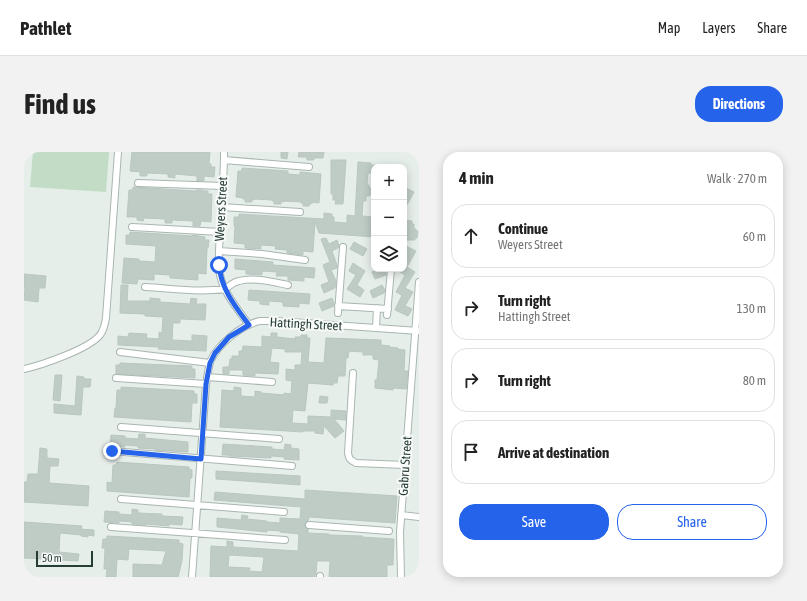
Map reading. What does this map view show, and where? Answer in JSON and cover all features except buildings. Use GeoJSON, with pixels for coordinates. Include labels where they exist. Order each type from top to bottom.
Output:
{"type":"FeatureCollection","features":[{"type":"Feature","properties":{"kind":"street"},"geometry":{"type":"LineString","coordinates":[[24,369],[38,366],[82,348],[97,339],[102,332],[106,318],[118,152]]}},
{"type":"Feature","properties":{"kind":"street","name":"Weyers Street"},"geometry":{"type":"LineString","coordinates":[[224,152],[219,273],[229,297],[249,325]]}},
{"type":"Feature","properties":{"kind":"street"},"geometry":{"type":"LineString","coordinates":[[224,160],[309,167]]}},
{"type":"Feature","properties":{"kind":"street"},"geometry":{"type":"LineString","coordinates":[[138,182],[223,186]]}},
{"type":"Feature","properties":{"kind":"street"},"geometry":{"type":"LineString","coordinates":[[222,207],[300,212]]}},
{"type":"Feature","properties":{"kind":"street"},"geometry":{"type":"LineString","coordinates":[[132,227],[220,232]]}},
{"type":"Feature","properties":{"kind":"street"},"geometry":{"type":"LineString","coordinates":[[343,248],[338,310],[378,308],[387,312],[391,272]]}},
{"type":"Feature","properties":{"kind":"street"},"geometry":{"type":"LineString","coordinates":[[219,251],[262,254],[305,260]]}},
{"type":"Feature","properties":{"kind":"street"},"geometry":{"type":"LineString","coordinates":[[145,287],[207,290],[225,289],[239,281],[246,280],[263,280],[288,285]]}},
{"type":"Feature","properties":{"kind":"street","name":"Gabru Street"},"geometry":{"type":"LineString","coordinates":[[401,577],[394,532],[401,515],[417,331],[419,282]]}},
{"type":"Feature","properties":{"kind":"street"},"geometry":{"type":"LineString","coordinates":[[376,328],[378,308]]}},
{"type":"Feature","properties":{"kind":"street","name":"Hattingh Street"},"geometry":{"type":"LineString","coordinates":[[192,577],[207,381],[210,363],[215,353],[229,337],[249,325],[260,321],[417,331]]}},
{"type":"Feature","properties":{"kind":"street"},"geometry":{"type":"LineString","coordinates":[[120,352],[210,363]]}},
{"type":"Feature","properties":{"kind":"street"},"geometry":{"type":"LineString","coordinates":[[353,373],[348,453],[349,458],[356,462],[405,465]]}},
{"type":"Feature","properties":{"kind":"street"},"geometry":{"type":"LineString","coordinates":[[116,378],[272,382]]}},
{"type":"Feature","properties":{"kind":"street"},"geometry":{"type":"LineString","coordinates":[[121,427],[279,439]]}},
{"type":"Feature","properties":{"kind":"street"},"geometry":{"type":"LineString","coordinates":[[112,451],[292,466]]}},
{"type":"Feature","properties":{"kind":"street"},"geometry":{"type":"LineString","coordinates":[[120,499],[284,512]]}},
{"type":"Feature","properties":{"kind":"street"},"geometry":{"type":"LineString","coordinates":[[401,515],[419,517]]}},
{"type":"Feature","properties":{"kind":"street"},"geometry":{"type":"LineString","coordinates":[[309,525],[394,532]]}},
{"type":"Feature","properties":{"kind":"street"},"geometry":{"type":"LineString","coordinates":[[111,527],[285,540]]}},
{"type":"Feature","properties":{"kind":"green space"},"geometry":{"type":"Polygon","coordinates":[[[33,152],[109,152],[106,192],[30,187],[33,152]]]}},
{"type":"Feature","properties":{"kind":"route"},"geometry":{"type":"LineString","coordinates":[[112,451],[201,459],[206,384],[210,363],[215,353],[229,337],[249,325],[229,297],[219,273],[219,265]]}}]}
